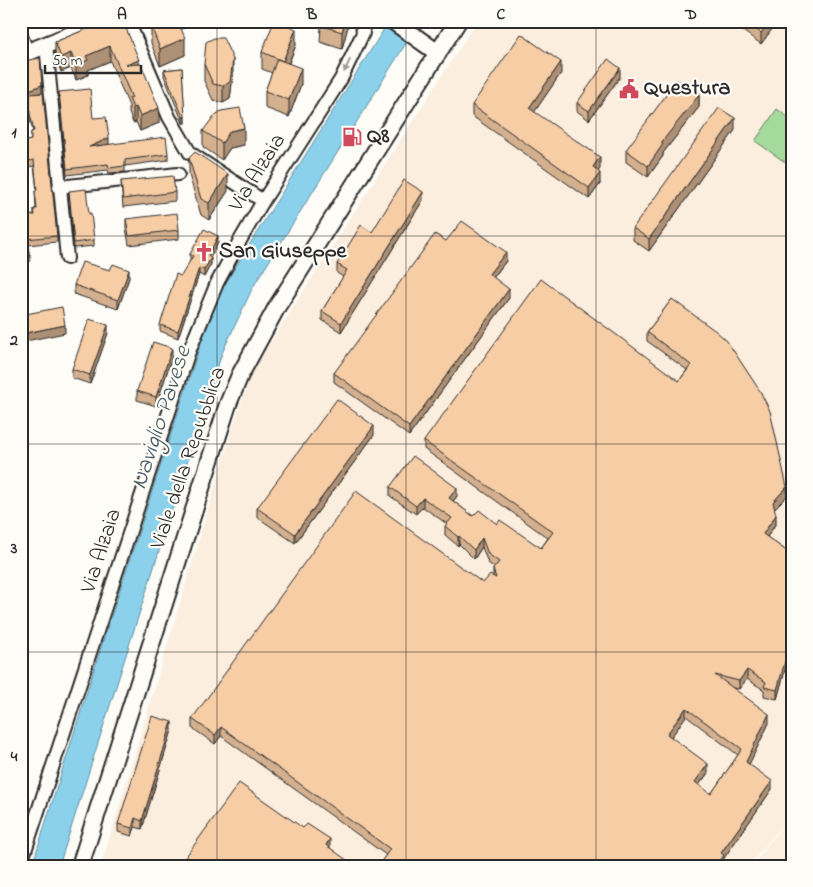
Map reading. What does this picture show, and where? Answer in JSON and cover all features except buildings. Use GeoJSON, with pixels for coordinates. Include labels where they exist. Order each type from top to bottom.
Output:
{"type":"FeatureCollection","features":[{"type":"Feature","properties":{"kind":"street"},"geometry":{"type":"LineString","coordinates":[[21,36],[24,54],[105,21]]}},
{"type":"Feature","properties":{"kind":"street"},"geometry":{"type":"LineString","coordinates":[[128,21],[169,116],[190,153],[263,201]]}},
{"type":"Feature","properties":{"kind":"street","name":"Via Alzaia"},"geometry":{"type":"LineString","coordinates":[[21,863],[188,354],[217,283],[263,201],[341,79],[363,33],[362,21]]}},
{"type":"Feature","properties":{"kind":"street"},"geometry":{"type":"LineString","coordinates":[[393,21],[438,53]]}},
{"type":"Feature","properties":{"kind":"street","name":"Viale della Repubblica"},"geometry":{"type":"LineString","coordinates":[[80,866],[228,404],[240,375],[278,305],[458,21]]}},
{"type":"Feature","properties":{"kind":"street"},"geometry":{"type":"LineString","coordinates":[[46,45],[67,258]]}},
{"type":"Feature","properties":{"kind":"street"},"geometry":{"type":"LineString","coordinates":[[59,187],[178,174]]}},
{"type":"Feature","properties":{"kind":"shaded area"},"geometry":{"type":"Polygon","coordinates":[[[477,21],[792,21],[792,866],[752,866],[787,819],[749,866],[101,866],[232,430],[251,373],[477,21]]]}},
{"type":"Feature","properties":{"kind":"green space"},"geometry":{"type":"Polygon","coordinates":[[[777,109],[792,120],[792,167],[755,141],[777,109]]]}},
{"type":"Feature","properties":{"kind":"water"},"geometry":{"type":"Polygon","coordinates":[[[389,21],[420,21],[253,287],[222,353],[59,866],[32,866],[104,638],[206,327],[223,287],[389,21]]]}},
{"type":"Feature","properties":{"kind":"place","name":"Questura"},"geometry":{"type":"Point","coordinates":[629,89]}},
{"type":"Feature","properties":{"kind":"place","name":"Q8"},"geometry":{"type":"Point","coordinates":[352,137]}},
{"type":"Feature","properties":{"kind":"place","name":"San Giuseppe"},"geometry":{"type":"Point","coordinates":[204,252]}},
{"type":"Feature","properties":{"kind":"water label","name":"Naviglio Pavese"},"geometry":{"type":"Point","coordinates":[162,418]}}]}
